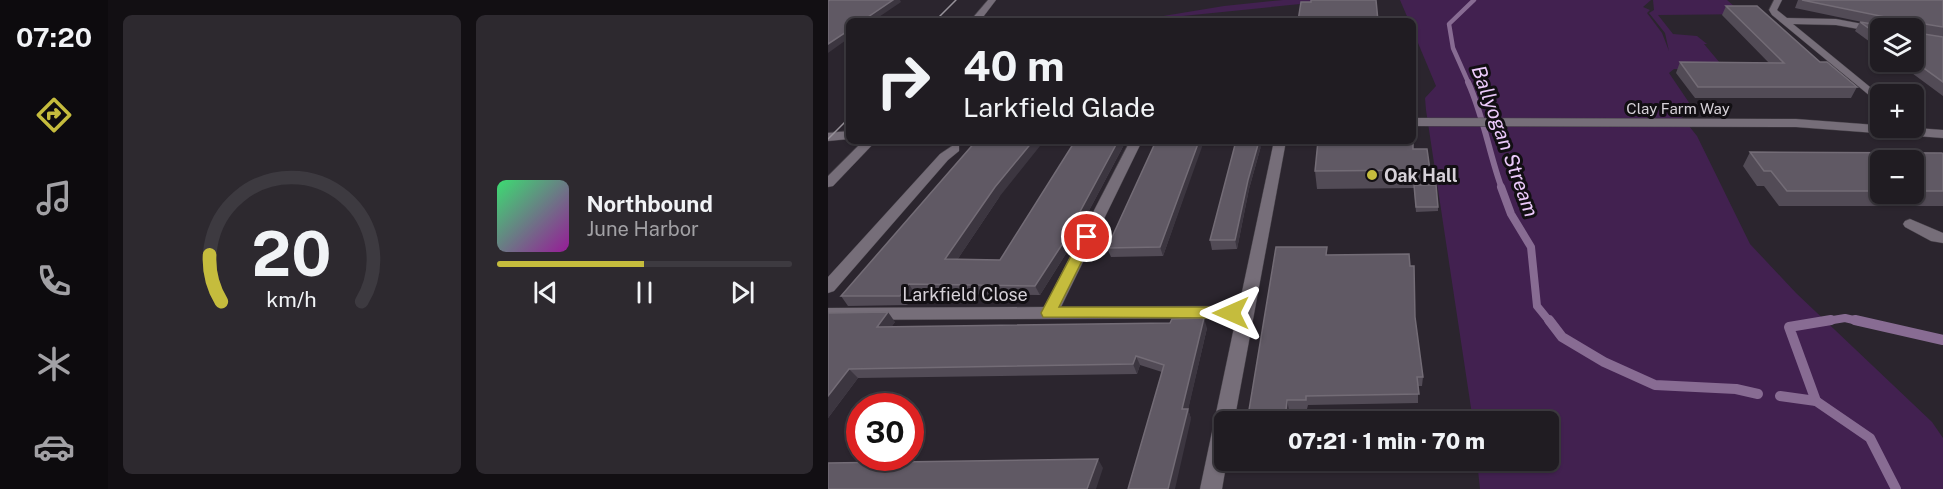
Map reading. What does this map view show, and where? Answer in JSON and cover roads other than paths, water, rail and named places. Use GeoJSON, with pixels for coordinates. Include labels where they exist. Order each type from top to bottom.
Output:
{"type":"FeatureCollection","features":[{"type":"Feature","properties":{"kind":"street"},"geometry":{"type":"LineString","coordinates":[[977,18],[992,0]]}},
{"type":"Feature","properties":{"kind":"street"},"geometry":{"type":"LineString","coordinates":[[1778,0],[1773,10],[1870,93]]}},
{"type":"Feature","properties":{"kind":"street"},"geometry":{"type":"LineString","coordinates":[[1784,21],[1836,22],[1870,28]]}},
{"type":"Feature","properties":{"kind":"street","name":"Clay Farm Way"},"geometry":{"type":"LineString","coordinates":[[1416,122],[1828,124],[1870,127]]}},
{"type":"Feature","properties":{"kind":"street","name":"Clay Farm Way"},"geometry":{"type":"LineString","coordinates":[[1924,131],[1943,134]]}},
{"type":"Feature","properties":{"kind":"street"},"geometry":{"type":"LineString","coordinates":[[828,137],[846,135]]}},
{"type":"Feature","properties":{"kind":"street"},"geometry":{"type":"LineString","coordinates":[[828,183],[867,144]]}},
{"type":"Feature","properties":{"kind":"street"},"geometry":{"type":"LineString","coordinates":[[1049,313],[1134,144]]}},
{"type":"Feature","properties":{"kind":"street"},"geometry":{"type":"LineString","coordinates":[[1226,411],[1279,144]]}},
{"type":"Feature","properties":{"kind":"street"},"geometry":{"type":"LineString","coordinates":[[828,287],[944,157],[956,148]]}},
{"type":"Feature","properties":{"kind":"street"},"geometry":{"type":"LineString","coordinates":[[1910,224],[1936,238],[1943,238]]}},
{"type":"Feature","properties":{"kind":"street","name":"Larkfield Close"},"geometry":{"type":"LineString","coordinates":[[828,314],[1246,312]]}},
{"type":"Feature","properties":{"kind":"street"},"geometry":{"type":"LineString","coordinates":[[1210,489],[1214,470]]}},
{"type":"Feature","properties":{"kind":"waterway","name":"Ballyogan Stream"},"geometry":{"type":"LineString","coordinates":[[1469,84],[1453,48],[1449,24],[1474,0]]}},
{"type":"Feature","properties":{"kind":"waterway","name":"Ballyogan Stream"},"geometry":{"type":"LineString","coordinates":[[1468,82],[1502,189]]}},
{"type":"Feature","properties":{"kind":"waterway","name":"Ballyogan Stream"},"geometry":{"type":"LineString","coordinates":[[1501,187],[1511,214],[1531,247],[1537,306],[1550,322]]}},
{"type":"Feature","properties":{"kind":"waterway"},"geometry":{"type":"LineString","coordinates":[[1821,322],[1845,318],[1862,322]]}},
{"type":"Feature","properties":{"kind":"waterway","name":"Ballyogan Stream"},"geometry":{"type":"LineString","coordinates":[[1549,320],[1562,337],[1604,362],[1655,385],[1736,389],[1758,394]]}},
{"type":"Feature","properties":{"kind":"waterway"},"geometry":{"type":"LineString","coordinates":[[1816,401],[1789,327],[1831,320]]}},
{"type":"Feature","properties":{"kind":"waterway"},"geometry":{"type":"LineString","coordinates":[[1855,320],[1943,340]]}},
{"type":"Feature","properties":{"kind":"waterway","name":"Ballyogan Stream"},"geometry":{"type":"LineString","coordinates":[[1780,396],[1816,401]]}},
{"type":"Feature","properties":{"kind":"waterway","name":"Ballyogan Stream"},"geometry":{"type":"LineString","coordinates":[[1816,401],[1870,438],[1896,489]]}},
{"type":"Feature","properties":{"kind":"tram line"},"geometry":{"type":"LineString","coordinates":[[938,18],[956,0]]}},
{"type":"Feature","properties":{"kind":"tram line"},"geometry":{"type":"LineString","coordinates":[[828,139],[846,121]]}},
{"type":"Feature","properties":{"kind":"place","name":"Oak Hall"},"geometry":{"type":"Point","coordinates":[1372,175]}}]}
